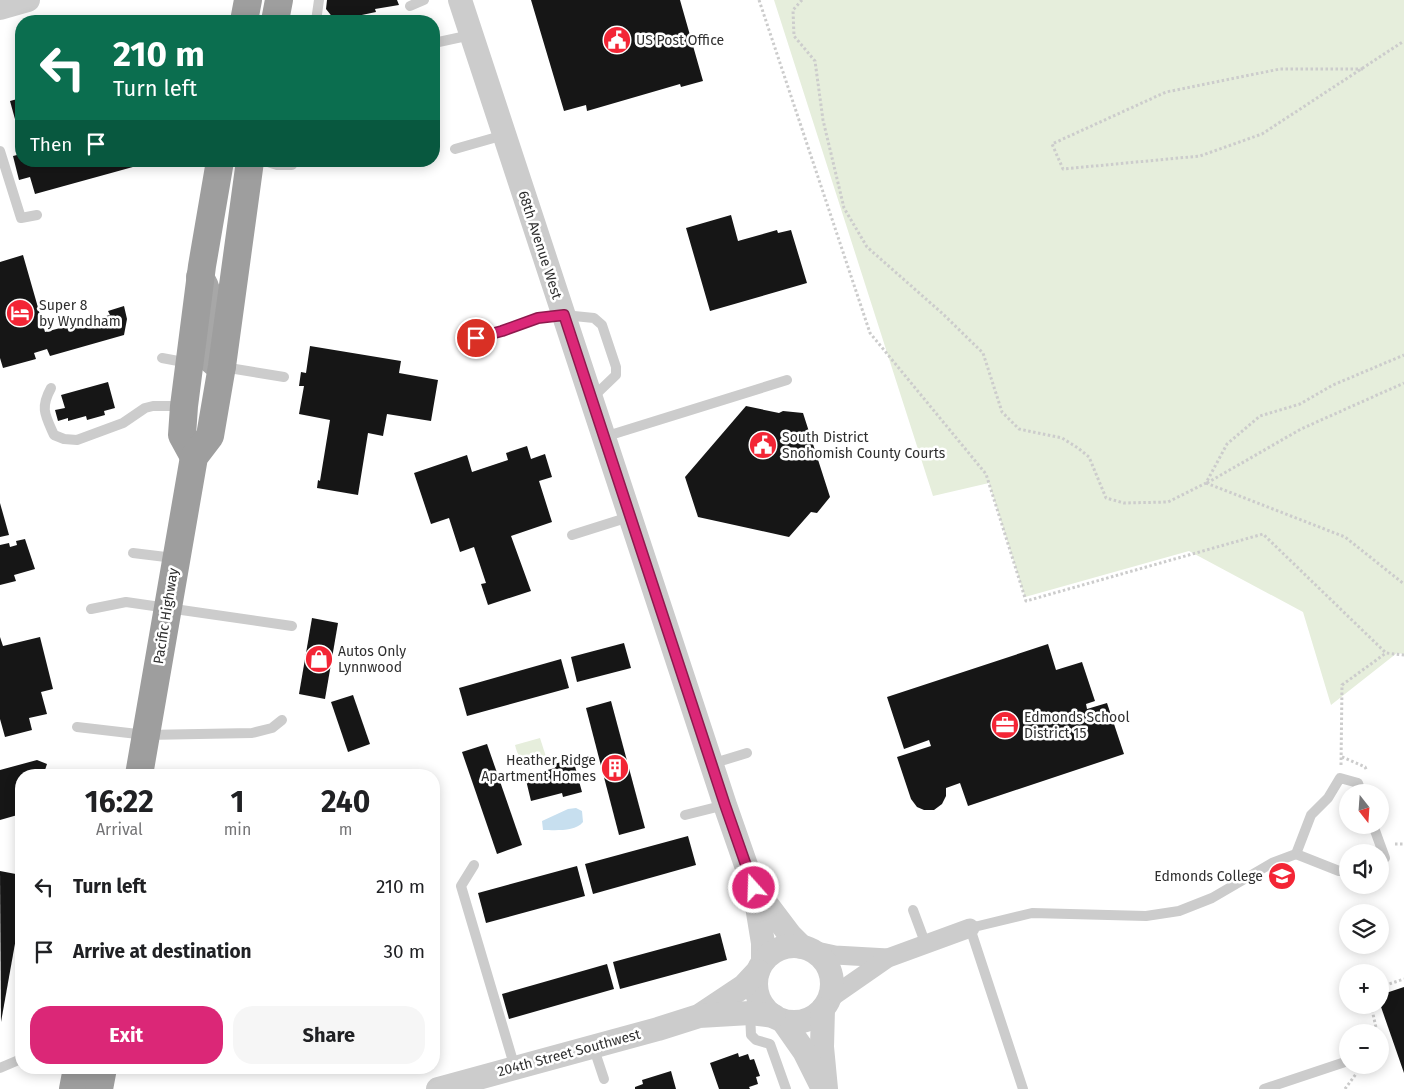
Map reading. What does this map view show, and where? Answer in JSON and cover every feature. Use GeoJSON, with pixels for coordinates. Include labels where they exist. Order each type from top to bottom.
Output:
{"type":"FeatureCollection","features":[{"type":"Feature","properties":{"kind":"highway"},"geometry":{"type":"LineString","coordinates":[[245,15],[248,0]]}},
{"type":"Feature","properties":{"kind":"highway"},"geometry":{"type":"LineString","coordinates":[[276,15],[279,0]]}},
{"type":"Feature","properties":{"kind":"highway"},"geometry":{"type":"LineString","coordinates":[[195,455],[182,435],[184,406],[200,277],[219,167]]}},
{"type":"Feature","properties":{"kind":"highway","name":"Pacific Highway"},"geometry":{"type":"LineString","coordinates":[[141,769],[167,608],[195,455],[210,436],[222,366],[249,167]]}},
{"type":"Feature","properties":{"kind":"highway"},"geometry":{"type":"LineString","coordinates":[[73,1089],[76,1074]]}},
{"type":"Feature","properties":{"kind":"highway"},"geometry":{"type":"LineString","coordinates":[[99,1089],[102,1074]]}},
{"type":"Feature","properties":{"kind":"main road"},"geometry":{"type":"LineString","coordinates":[[200,277],[209,299],[209,351],[212,360],[222,366]]}},
{"type":"Feature","properties":{"kind":"main road"},"geometry":{"type":"LineString","coordinates":[[190,363],[198,379],[193,434],[195,455]]}},
{"type":"Feature","properties":{"kind":"street","name":"68th Avenue West"},"geometry":{"type":"LineString","coordinates":[[460,0],[629,517],[754,888],[763,943],[761,966]]}},
{"type":"Feature","properties":{"kind":"street","name":"68th Avenue West"},"geometry":{"type":"LineString","coordinates":[[754,888],[790,935],[807,949]]}},
{"type":"Feature","properties":{"kind":"street"},"geometry":{"type":"LineString","coordinates":[[778,1018],[794,1022],[805,1021],[888,958],[970,928]]}},
{"type":"Feature","properties":{"kind":"street"},"geometry":{"type":"LineString","coordinates":[[825,1089],[804,1051],[778,1018],[766,1010],[760,1001],[756,981],[761,966],[771,954],[780,948],[791,946],[835,955],[888,958]]}},
{"type":"Feature","properties":{"kind":"street"},"geometry":{"type":"LineString","coordinates":[[807,949],[821,957],[828,966],[832,977],[832,988],[826,1004],[822,1047],[825,1089]]}},
{"type":"Feature","properties":{"kind":"street","name":"204th Street Southwest"},"geometry":{"type":"LineString","coordinates":[[699,1016],[744,986],[761,966]]}},
{"type":"Feature","properties":{"kind":"street","name":"204th Street Southwest"},"geometry":{"type":"LineString","coordinates":[[438,1089],[699,1016],[750,1013],[778,1018]]}},
{"type":"Feature","properties":{"kind":"lane"},"geometry":{"type":"LineString","coordinates":[[317,15],[319,0]]}},
{"type":"Feature","properties":{"kind":"lane"},"geometry":{"type":"LineString","coordinates":[[410,6],[424,0]]}},
{"type":"Feature","properties":{"kind":"lane"},"geometry":{"type":"LineString","coordinates":[[440,42],[471,35]]}},
{"type":"Feature","properties":{"kind":"lane"},"geometry":{"type":"LineString","coordinates":[[455,149],[504,135]]}},
{"type":"Feature","properties":{"kind":"lane"},"geometry":{"type":"LineString","coordinates":[[0,151],[21,218],[37,215]]}},
{"type":"Feature","properties":{"kind":"lane"},"geometry":{"type":"LineString","coordinates":[[463,341],[502,331],[538,318],[564,315],[594,318],[602,325],[616,367],[616,375],[591,399]]}},
{"type":"Feature","properties":{"kind":"lane"},"geometry":{"type":"LineString","coordinates":[[162,358],[190,363]]}},
{"type":"Feature","properties":{"kind":"lane"},"geometry":{"type":"LineString","coordinates":[[222,366],[284,377]]}},
{"type":"Feature","properties":{"kind":"lane"},"geometry":{"type":"LineString","coordinates":[[604,437],[787,380]]}},
{"type":"Feature","properties":{"kind":"lane"},"geometry":{"type":"LineString","coordinates":[[51,388],[44,400],[46,417],[54,434],[64,439],[77,440],[123,423],[144,408],[153,406],[184,406]]}},
{"type":"Feature","properties":{"kind":"lane"},"geometry":{"type":"LineString","coordinates":[[572,535],[629,517]]}},
{"type":"Feature","properties":{"kind":"lane"},"geometry":{"type":"LineString","coordinates":[[133,553],[176,558]]}},
{"type":"Feature","properties":{"kind":"lane"},"geometry":{"type":"LineString","coordinates":[[91,609],[126,602],[292,626]]}},
{"type":"Feature","properties":{"kind":"lane"},"geometry":{"type":"LineString","coordinates":[[77,727],[146,735],[252,733],[272,728],[282,720]]}},
{"type":"Feature","properties":{"kind":"lane"},"geometry":{"type":"LineString","coordinates":[[711,764],[748,753]]}},
{"type":"Feature","properties":{"kind":"lane"},"geometry":{"type":"LineString","coordinates":[[1296,854],[1312,815],[1328,798],[1340,778],[1358,784]]}},
{"type":"Feature","properties":{"kind":"lane"},"geometry":{"type":"LineString","coordinates":[[685,815],[725,805]]}},
{"type":"Feature","properties":{"kind":"lane"},"geometry":{"type":"LineString","coordinates":[[1022,1089],[970,928],[1032,913],[1146,916],[1178,911],[1212,898],[1272,863],[1296,854],[1339,871]]}},
{"type":"Feature","properties":{"kind":"lane"},"geometry":{"type":"LineString","coordinates":[[474,865],[461,886],[515,1068]]}},
{"type":"Feature","properties":{"kind":"lane"},"geometry":{"type":"LineString","coordinates":[[914,910],[926,945]]}},
{"type":"Feature","properties":{"kind":"lane"},"geometry":{"type":"LineString","coordinates":[[750,1013],[751,1035],[756,1040],[770,1044],[786,1089]]}},
{"type":"Feature","properties":{"kind":"lane"},"geometry":{"type":"LineString","coordinates":[[592,1046],[604,1079]]}},
{"type":"Feature","properties":{"kind":"lane"},"geometry":{"type":"LineString","coordinates":[[0,1068],[15,1062]]}},
{"type":"Feature","properties":{"kind":"lane"},"geometry":{"type":"LineString","coordinates":[[1264,1089],[1339,1064]]}},
{"type":"Feature","properties":{"kind":"path"},"geometry":{"type":"LineString","coordinates":[[759,0],[870,333],[986,474],[1026,601],[1263,534],[1386,653],[1404,655]]}},
{"type":"Feature","properties":{"kind":"path"},"geometry":{"type":"LineString","coordinates":[[802,0],[793,10],[794,36],[815,62],[823,120],[844,208],[868,247],[943,314],[983,354],[1002,412],[1019,429],[1062,438],[1089,457],[1106,498],[1124,503],[1168,502],[1206,483],[1301,429],[1404,383]]}},
{"type":"Feature","properties":{"kind":"path"},"geometry":{"type":"LineString","coordinates":[[1362,69],[1280,69],[1166,92],[1052,144],[1063,169],[1200,156],[1262,134],[1362,69],[1404,41]]}},
{"type":"Feature","properties":{"kind":"path"},"geometry":{"type":"LineString","coordinates":[[1206,483],[1227,444],[1260,416],[1300,404],[1333,385],[1404,355]]}},
{"type":"Feature","properties":{"kind":"path"},"geometry":{"type":"LineString","coordinates":[[1206,483],[1345,537],[1404,584]]}},
{"type":"Feature","properties":{"kind":"path"},"geometry":{"type":"LineString","coordinates":[[1340,778],[1342,756],[1342,686],[1386,653]]}},
{"type":"Feature","properties":{"kind":"path"},"geometry":{"type":"LineString","coordinates":[[1389,984],[1404,979]]}},
{"type":"Feature","properties":{"kind":"path"},"geometry":{"type":"LineString","coordinates":[[1345,1089],[1356,1074]]}},
{"type":"Feature","properties":{"kind":"green space"},"geometry":{"type":"Polygon","coordinates":[[[774,0],[1404,0],[1404,654],[1397,653],[1331,705],[1303,612],[1189,551],[1025,597],[989,483],[933,496],[774,0]]]}},
{"type":"Feature","properties":{"kind":"green space"},"geometry":{"type":"Polygon","coordinates":[[[540,738],[548,763],[536,765],[526,763],[519,756],[515,745],[540,738]]]}},
{"type":"Feature","properties":{"kind":"water"},"geometry":{"type":"Polygon","coordinates":[[[576,808],[582,811],[583,822],[579,825],[564,830],[543,830],[542,821],[568,809],[576,808]]]}},
{"type":"Feature","properties":{"kind":"building"},"geometry":{"type":"Polygon","coordinates":[[[327,0],[397,0],[399,5],[375,9],[376,12],[362,15],[331,15],[326,9],[327,0]]]}},
{"type":"Feature","properties":{"kind":"building","name":"US Post Office"},"geometry":{"type":"Polygon","coordinates":[[[531,0],[680,0],[703,81],[681,87],[680,84],[587,111],[586,105],[564,111],[531,0]]]}},
{"type":"Feature","properties":{"kind":"building"},"geometry":{"type":"Polygon","coordinates":[[[15,100],[15,119],[10,101],[15,100]]]}},
{"type":"Feature","properties":{"kind":"building"},"geometry":{"type":"Polygon","coordinates":[[[16,167],[133,167],[35,194],[30,177],[19,180],[16,167]]]}},
{"type":"Feature","properties":{"kind":"building"},"geometry":{"type":"Polygon","coordinates":[[[731,215],[738,241],[777,230],[778,233],[791,230],[807,283],[710,311],[686,228],[731,215]]]}},
{"type":"Feature","properties":{"kind":"building","name":"Super 8 by Wyndham"},"geometry":{"type":"Polygon","coordinates":[[[23,255],[45,332],[110,315],[108,311],[124,306],[127,319],[124,335],[50,356],[47,349],[34,353],[36,359],[3,368],[0,358],[0,262],[23,255]]]}},
{"type":"Feature","properties":{"kind":"building"},"geometry":{"type":"Polygon","coordinates":[[[310,346],[401,361],[399,373],[438,380],[431,421],[387,414],[383,436],[368,433],[358,495],[317,488],[318,480],[320,481],[330,420],[299,414],[304,386],[299,386],[301,372],[306,373],[310,346]]]}},
{"type":"Feature","properties":{"kind":"building"},"geometry":{"type":"Polygon","coordinates":[[[108,382],[115,408],[104,411],[105,415],[87,420],[86,416],[68,421],[68,418],[58,421],[55,410],[65,408],[61,395],[108,382]]]}},
{"type":"Feature","properties":{"kind":"building","name":"South District Snohomish County Courts"},"geometry":{"type":"Polygon","coordinates":[[[746,406],[779,413],[783,411],[803,413],[830,497],[817,513],[811,512],[789,537],[698,517],[685,477],[746,406]]]}},
{"type":"Feature","properties":{"kind":"building"},"geometry":{"type":"Polygon","coordinates":[[[527,446],[531,459],[545,454],[552,477],[539,481],[552,522],[511,536],[531,591],[488,605],[481,584],[486,583],[474,547],[460,552],[449,518],[431,524],[414,473],[467,455],[472,472],[508,460],[506,453],[527,446]]]}},
{"type":"Feature","properties":{"kind":"building"},"geometry":{"type":"Polygon","coordinates":[[[0,503],[9,535],[0,537],[0,503]]]}},
{"type":"Feature","properties":{"kind":"building"},"geometry":{"type":"Polygon","coordinates":[[[25,539],[35,569],[14,575],[16,581],[0,585],[0,545],[9,543],[10,547],[17,545],[16,541],[25,539]]]}},
{"type":"Feature","properties":{"kind":"building","name":"Autos Only Lynnwood"},"geometry":{"type":"Polygon","coordinates":[[[312,618],[338,623],[325,699],[299,694],[312,618]]]}},
{"type":"Feature","properties":{"kind":"building"},"geometry":{"type":"Polygon","coordinates":[[[0,637],[3,646],[40,637],[53,689],[41,692],[47,714],[29,718],[32,730],[5,737],[0,719],[0,637]]]}},
{"type":"Feature","properties":{"kind":"building"},"geometry":{"type":"Polygon","coordinates":[[[624,643],[631,668],[577,682],[571,657],[624,643]]]}},
{"type":"Feature","properties":{"kind":"building","name":"Edmonds School District 15"},"geometry":{"type":"Polygon","coordinates":[[[1048,644],[1056,670],[1082,662],[1095,701],[1086,704],[1087,709],[1107,703],[1124,754],[968,806],[960,783],[946,788],[946,796],[942,804],[934,810],[924,810],[917,807],[911,799],[897,757],[931,746],[929,740],[904,749],[887,697],[1048,644]]]}},
{"type":"Feature","properties":{"kind":"building","name":"Heather Ridge Apartment Homes"},"geometry":{"type":"Polygon","coordinates":[[[561,659],[569,688],[467,716],[459,688],[561,659]]]}},
{"type":"Feature","properties":{"kind":"building"},"geometry":{"type":"Polygon","coordinates":[[[353,695],[370,744],[348,752],[331,702],[353,695]]]}},
{"type":"Feature","properties":{"kind":"building","name":"Heather Ridge Apartment Homes"},"geometry":{"type":"Polygon","coordinates":[[[611,701],[645,828],[619,835],[586,708],[611,701]]]}},
{"type":"Feature","properties":{"kind":"building","name":"Heather Ridge Apartment Homes"},"geometry":{"type":"Polygon","coordinates":[[[487,744],[522,845],[497,854],[462,752],[487,744]]]}},
{"type":"Feature","properties":{"kind":"building","name":"Heather Ridge Apartment Homes"},"geometry":{"type":"Polygon","coordinates":[[[573,759],[582,792],[563,797],[562,793],[531,801],[525,776],[555,768],[554,764],[573,759]]]}},
{"type":"Feature","properties":{"kind":"building"},"geometry":{"type":"Polygon","coordinates":[[[37,760],[47,764],[45,769],[15,769],[15,816],[0,820],[0,770],[37,760]]]}},
{"type":"Feature","properties":{"kind":"building"},"geometry":{"type":"Polygon","coordinates":[[[688,836],[696,865],[593,894],[585,864],[688,836]]]}},
{"type":"Feature","properties":{"kind":"building"},"geometry":{"type":"Polygon","coordinates":[[[577,866],[585,896],[486,923],[478,893],[577,866]]]}},
{"type":"Feature","properties":{"kind":"building"},"geometry":{"type":"Polygon","coordinates":[[[0,871],[15,874],[15,944],[1,1022],[0,871]]]}},
{"type":"Feature","properties":{"kind":"building"},"geometry":{"type":"Polygon","coordinates":[[[720,933],[727,960],[620,989],[613,962],[720,933]]]}},
{"type":"Feature","properties":{"kind":"building"},"geometry":{"type":"Polygon","coordinates":[[[607,964],[614,989],[509,1019],[502,994],[607,964]]]}},
{"type":"Feature","properties":{"kind":"building"},"geometry":{"type":"Polygon","coordinates":[[[1404,987],[1404,1073],[1389,1030],[1389,1024],[1387,1024],[1383,1014],[1389,1014],[1389,992],[1404,987]]]}},
{"type":"Feature","properties":{"kind":"building"},"geometry":{"type":"Polygon","coordinates":[[[738,1053],[739,1057],[748,1054],[750,1060],[754,1059],[760,1076],[756,1077],[758,1084],[749,1087],[750,1089],[719,1089],[710,1063],[738,1053]]]}},
{"type":"Feature","properties":{"kind":"building"},"geometry":{"type":"Polygon","coordinates":[[[671,1071],[676,1089],[635,1089],[635,1087],[643,1084],[642,1080],[671,1071]]]}},
{"type":"Feature","properties":{"kind":"place","name":"US Post Office"},"geometry":{"type":"Point","coordinates":[617,40]}},
{"type":"Feature","properties":{"kind":"place","name":"Super 8 by Wyndham"},"geometry":{"type":"Point","coordinates":[20,313]}},
{"type":"Feature","properties":{"kind":"place","name":"South District Snohomish County Courts"},"geometry":{"type":"Point","coordinates":[763,445]}},
{"type":"Feature","properties":{"kind":"place","name":"Autos Only Lynnwood"},"geometry":{"type":"Point","coordinates":[319,659]}},
{"type":"Feature","properties":{"kind":"place","name":"Edmonds School District 15"},"geometry":{"type":"Point","coordinates":[1005,725]}},
{"type":"Feature","properties":{"kind":"place","name":"Heather Ridge Apartment Homes"},"geometry":{"type":"Point","coordinates":[615,768]}},
{"type":"Feature","properties":{"kind":"place","name":"Edmonds College"},"geometry":{"type":"Point","coordinates":[1282,876]}},
{"type":"Feature","properties":{"kind":"route"},"geometry":{"type":"LineString","coordinates":[[476,338],[538,318],[564,315],[629,517],[754,888]]}}]}
